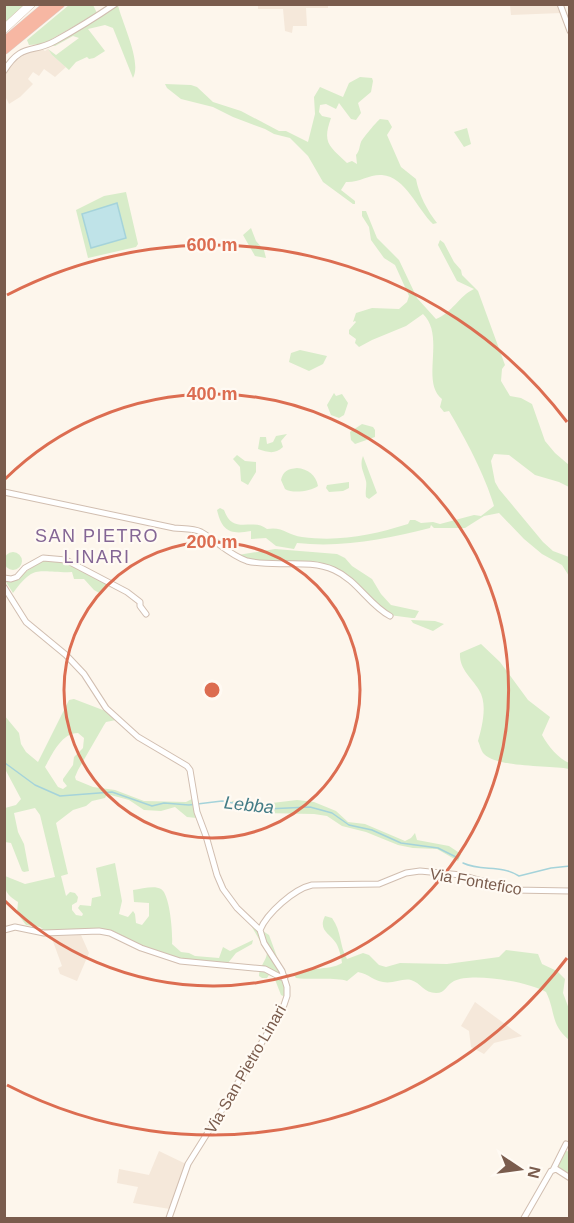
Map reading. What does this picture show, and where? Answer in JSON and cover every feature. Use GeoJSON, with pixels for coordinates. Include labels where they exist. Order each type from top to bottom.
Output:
{"type":"FeatureCollection","features":[{"type":"Feature","properties":{"kind":"highway"},"geometry":{"type":"LineString","coordinates":[[4,42],[49,4]]}},
{"type":"Feature","properties":{"kind":"highway"},"geometry":{"type":"LineString","coordinates":[[4,50],[60,4]]}},
{"type":"Feature","properties":{"kind":"main road"},"geometry":{"type":"LineString","coordinates":[[4,29],[31,4]]}},
{"type":"Feature","properties":{"kind":"street"},"geometry":{"type":"LineString","coordinates":[[4,71],[10,62],[28,49],[54,42],[115,4]]}},
{"type":"Feature","properties":{"kind":"street"},"geometry":{"type":"LineString","coordinates":[[560,4],[570,31]]}},
{"type":"Feature","properties":{"kind":"street"},"geometry":{"type":"LineString","coordinates":[[4,492],[174,528],[199,531],[229,553],[246,560],[264,564],[310,565],[332,569],[354,585],[374,606],[390,616]]}},
{"type":"Feature","properties":{"kind":"street"},"geometry":{"type":"LineString","coordinates":[[4,578],[17,577],[25,568],[43,558],[66,560],[128,592],[140,602],[146,614]]}},
{"type":"Feature","properties":{"kind":"street"},"geometry":{"type":"LineString","coordinates":[[4,587],[26,622],[66,655],[84,674],[106,708],[138,737],[190,770],[195,803],[223,889],[237,908],[260,930],[264,943],[285,977]]}},
{"type":"Feature","properties":{"kind":"street","name":"Via Fontefico"},"geometry":{"type":"LineString","coordinates":[[260,930],[269,916],[303,887],[379,884],[406,873],[461,876],[514,890],[570,891]]}},
{"type":"Feature","properties":{"kind":"street"},"geometry":{"type":"LineString","coordinates":[[4,930],[15,927],[44,933],[110,933],[141,948],[180,961],[265,969],[280,977],[285,977]]}},
{"type":"Feature","properties":{"kind":"street","name":"Via San Pietro Linari"},"geometry":{"type":"LineString","coordinates":[[169,1218],[188,1164],[284,1005],[287,996],[285,977]]}},
{"type":"Feature","properties":{"kind":"street"},"geometry":{"type":"LineString","coordinates":[[524,1218],[566,1144]]}},
{"type":"Feature","properties":{"kind":"street"},"geometry":{"type":"LineString","coordinates":[[553,1170],[570,1178]]}},
{"type":"Feature","properties":{"kind":"shaded area"},"geometry":{"type":"Polygon","coordinates":[[[328,4],[328,8],[306,8],[307,26],[293,26],[292,33],[285,31],[283,9],[258,9],[258,5],[328,4]]]}},
{"type":"Feature","properties":{"kind":"shaded area"},"geometry":{"type":"Polygon","coordinates":[[[510,5],[558,5],[561,13],[511,15],[510,5]]]}},
{"type":"Feature","properties":{"kind":"shaded area"},"geometry":{"type":"Polygon","coordinates":[[[41,48],[45,51],[48,49],[66,67],[55,77],[44,69],[39,76],[33,72],[28,79],[33,84],[9,104],[5,96],[5,76],[8,69],[20,56],[30,50],[41,48]]]}},
{"type":"Feature","properties":{"kind":"shaded area"},"geometry":{"type":"Polygon","coordinates":[[[81,935],[89,953],[77,981],[60,974],[58,968],[62,966],[51,936],[81,935]]]}},
{"type":"Feature","properties":{"kind":"shaded area"},"geometry":{"type":"Polygon","coordinates":[[[475,1002],[522,1036],[494,1043],[484,1054],[471,1047],[469,1031],[461,1026],[475,1002]]]}},
{"type":"Feature","properties":{"kind":"shaded area"},"geometry":{"type":"Polygon","coordinates":[[[159,1151],[186,1164],[170,1209],[133,1203],[138,1187],[117,1183],[119,1169],[149,1175],[159,1151]]]}},
{"type":"Feature","properties":{"kind":"green space"},"geometry":{"type":"Polygon","coordinates":[[[5,5],[27,5],[5,25],[5,5]]]}},
{"type":"Feature","properties":{"kind":"green space"},"geometry":{"type":"Polygon","coordinates":[[[69,5],[93,5],[97,13],[43,44],[29,45],[27,40],[69,5]]]}},
{"type":"Feature","properties":{"kind":"green space"},"geometry":{"type":"Polygon","coordinates":[[[118,5],[135,62],[133,78],[113,28],[105,25],[88,29],[105,51],[94,58],[87,57],[76,62],[69,70],[52,55],[48,49],[56,55],[79,38],[73,36],[55,46],[49,45],[118,5]]]}},
{"type":"Feature","properties":{"kind":"green space"},"geometry":{"type":"Polygon","coordinates":[[[360,77],[372,78],[373,81],[371,92],[358,103],[361,113],[356,120],[351,119],[339,103],[336,109],[326,104],[320,105],[319,112],[322,116],[331,118],[327,133],[329,144],[347,163],[352,161],[357,164],[356,155],[362,140],[380,119],[388,120],[392,127],[387,135],[401,167],[416,179],[424,202],[437,223],[433,224],[427,218],[398,181],[382,175],[346,182],[341,190],[355,201],[353,204],[323,182],[308,156],[290,138],[274,134],[213,107],[181,99],[165,84],[197,87],[213,102],[241,111],[279,131],[286,131],[308,142],[315,114],[314,97],[320,87],[343,97],[349,83],[360,77]]]}},
{"type":"Feature","properties":{"kind":"green space"},"geometry":{"type":"Polygon","coordinates":[[[467,128],[471,144],[464,147],[454,132],[467,128]]]}},
{"type":"Feature","properties":{"kind":"green space"},"geometry":{"type":"Polygon","coordinates":[[[126,192],[138,244],[136,247],[88,258],[76,210],[104,196],[126,192]]]}},
{"type":"Feature","properties":{"kind":"green space"},"geometry":{"type":"Polygon","coordinates":[[[362,211],[366,211],[377,238],[399,260],[417,298],[436,319],[447,313],[474,289],[457,281],[438,245],[440,240],[461,270],[462,275],[478,291],[505,365],[502,369],[501,381],[510,396],[521,398],[532,404],[545,441],[569,465],[569,487],[535,475],[509,455],[494,454],[491,461],[495,482],[543,542],[553,551],[569,557],[569,576],[562,565],[542,554],[499,513],[484,516],[465,528],[434,528],[431,525],[430,528],[364,542],[297,543],[294,549],[276,546],[266,538],[251,539],[251,531],[232,532],[221,523],[217,510],[220,508],[232,522],[238,524],[277,529],[302,537],[330,539],[395,528],[408,524],[410,520],[440,524],[474,515],[481,516],[494,506],[480,469],[462,433],[449,411],[444,412],[440,407],[442,399],[433,382],[433,334],[430,323],[423,314],[406,326],[359,347],[355,343],[356,339],[349,334],[349,330],[356,322],[353,322],[356,313],[372,308],[399,309],[407,302],[409,296],[395,265],[384,258],[371,240],[369,227],[362,216],[362,211]]]}},
{"type":"Feature","properties":{"kind":"green space"},"geometry":{"type":"Polygon","coordinates":[[[251,228],[266,258],[255,256],[243,235],[251,228]]]}},
{"type":"Feature","properties":{"kind":"green space"},"geometry":{"type":"Polygon","coordinates":[[[300,350],[327,356],[323,364],[309,371],[289,362],[291,353],[300,350]]]}},
{"type":"Feature","properties":{"kind":"green space"},"geometry":{"type":"Polygon","coordinates":[[[334,393],[336,396],[342,394],[348,403],[344,415],[339,418],[331,415],[327,405],[334,393]]]}},
{"type":"Feature","properties":{"kind":"green space"},"geometry":{"type":"Polygon","coordinates":[[[362,424],[373,427],[375,437],[355,444],[351,440],[350,432],[362,424]]]}},
{"type":"Feature","properties":{"kind":"green space"},"geometry":{"type":"Polygon","coordinates":[[[287,434],[281,441],[283,447],[277,451],[268,452],[258,449],[260,437],[266,437],[267,444],[273,442],[276,436],[287,434]]]}},
{"type":"Feature","properties":{"kind":"green space"},"geometry":{"type":"Polygon","coordinates":[[[237,455],[245,461],[256,462],[256,472],[248,485],[241,481],[240,467],[233,459],[237,455]]]}},
{"type":"Feature","properties":{"kind":"green space"},"geometry":{"type":"Polygon","coordinates":[[[363,456],[377,493],[369,499],[366,497],[363,456]]]}},
{"type":"Feature","properties":{"kind":"green space"},"geometry":{"type":"Polygon","coordinates":[[[297,468],[311,473],[318,486],[302,491],[285,489],[281,480],[283,474],[297,468]]]}},
{"type":"Feature","properties":{"kind":"green space"},"geometry":{"type":"Polygon","coordinates":[[[349,482],[349,488],[343,491],[329,492],[326,488],[327,485],[349,482]]]}},
{"type":"Feature","properties":{"kind":"green space"},"geometry":{"type":"Polygon","coordinates":[[[275,549],[337,554],[372,579],[391,605],[419,611],[415,618],[389,615],[364,591],[332,569],[245,560],[238,555],[275,549]]]}},
{"type":"Feature","properties":{"kind":"green space"},"geometry":{"type":"Polygon","coordinates":[[[13,552],[19,555],[22,561],[19,567],[13,570],[7,567],[4,561],[7,555],[13,552]]]}},
{"type":"Feature","properties":{"kind":"green space"},"geometry":{"type":"Polygon","coordinates":[[[44,560],[66,562],[108,584],[101,594],[84,579],[74,579],[72,572],[38,572],[27,577],[13,593],[4,579],[13,580],[44,560]]]}},
{"type":"Feature","properties":{"kind":"green space"},"geometry":{"type":"Polygon","coordinates":[[[411,620],[435,621],[444,624],[433,631],[411,620]]]}},
{"type":"Feature","properties":{"kind":"green space"},"geometry":{"type":"Polygon","coordinates":[[[481,644],[500,662],[528,700],[550,717],[542,735],[554,752],[569,763],[569,769],[500,762],[483,753],[478,741],[483,716],[482,696],[463,668],[460,659],[460,653],[481,644]]]}},
{"type":"Feature","properties":{"kind":"green space"},"geometry":{"type":"Polygon","coordinates":[[[74,699],[108,712],[116,720],[106,722],[104,725],[78,770],[76,780],[93,787],[115,790],[144,801],[186,802],[194,798],[197,818],[187,817],[175,807],[161,811],[144,810],[129,800],[107,794],[105,798],[73,810],[56,823],[68,874],[61,876],[66,896],[70,892],[75,893],[78,897],[77,902],[72,905],[72,910],[76,915],[82,916],[78,908],[80,905],[91,906],[92,898],[101,896],[96,868],[115,863],[122,901],[119,914],[128,917],[133,911],[136,923],[142,925],[149,916],[149,903],[134,902],[133,890],[151,887],[161,889],[169,906],[172,944],[181,952],[219,958],[223,947],[230,951],[253,940],[252,944],[236,953],[228,963],[186,961],[104,929],[49,933],[40,927],[26,925],[17,913],[18,902],[7,892],[5,876],[25,884],[55,877],[40,815],[35,808],[14,813],[18,832],[24,844],[29,871],[22,871],[11,843],[5,842],[5,808],[16,805],[21,799],[5,769],[4,715],[19,733],[21,744],[26,752],[38,762],[69,700],[74,699]],[[78,733],[67,737],[58,745],[45,767],[58,787],[63,789],[67,786],[63,779],[73,765],[74,757],[83,748],[84,738],[78,733]]]}},
{"type":"Feature","properties":{"kind":"green space"},"geometry":{"type":"Polygon","coordinates":[[[240,800],[268,806],[272,803],[297,800],[314,802],[336,811],[348,822],[365,824],[405,841],[415,833],[417,840],[449,846],[461,854],[458,861],[437,849],[398,845],[366,832],[342,826],[327,816],[262,813],[231,803],[240,800]]]}},
{"type":"Feature","properties":{"kind":"green space"},"geometry":{"type":"Polygon","coordinates":[[[325,916],[332,918],[335,923],[347,959],[363,953],[369,955],[379,965],[386,967],[400,963],[447,964],[499,957],[506,950],[538,954],[542,964],[557,971],[565,979],[563,993],[569,1009],[569,1040],[556,1023],[546,992],[514,982],[487,978],[462,978],[451,983],[442,992],[436,993],[428,991],[411,980],[383,982],[358,972],[347,981],[296,978],[294,975],[299,972],[342,963],[337,945],[325,931],[323,921],[325,916]]]}},
{"type":"Feature","properties":{"kind":"green space"},"geometry":{"type":"Polygon","coordinates":[[[249,922],[269,935],[284,976],[285,997],[281,995],[274,977],[259,976],[267,953],[249,922]]]}},
{"type":"Feature","properties":{"kind":"green space"},"geometry":{"type":"Polygon","coordinates":[[[564,1150],[569,1152],[569,1177],[554,1167],[564,1150]]]}},
{"type":"Feature","properties":{"kind":"water"},"geometry":{"type":"Polygon","coordinates":[[[117,203],[126,238],[91,248],[82,214],[117,203]]]}},
{"type":"Feature","properties":{"kind":"waterway","name":"Lebba"},"geometry":{"type":"LineString","coordinates":[[5,763],[35,785],[60,796],[112,792],[152,806],[164,803],[189,805],[222,801],[266,809],[310,807],[332,813],[349,825],[372,830],[401,843],[438,848],[458,858]]}},
{"type":"Feature","properties":{"kind":"waterway","name":"Lebba"},"geometry":{"type":"LineString","coordinates":[[463,863],[470,866],[505,870],[519,876],[570,866]]}},
{"type":"Feature","properties":{"kind":"district","name":"SAN PIETRO LINARI"},"geometry":{"type":"Point","coordinates":[97,546]}}]}
